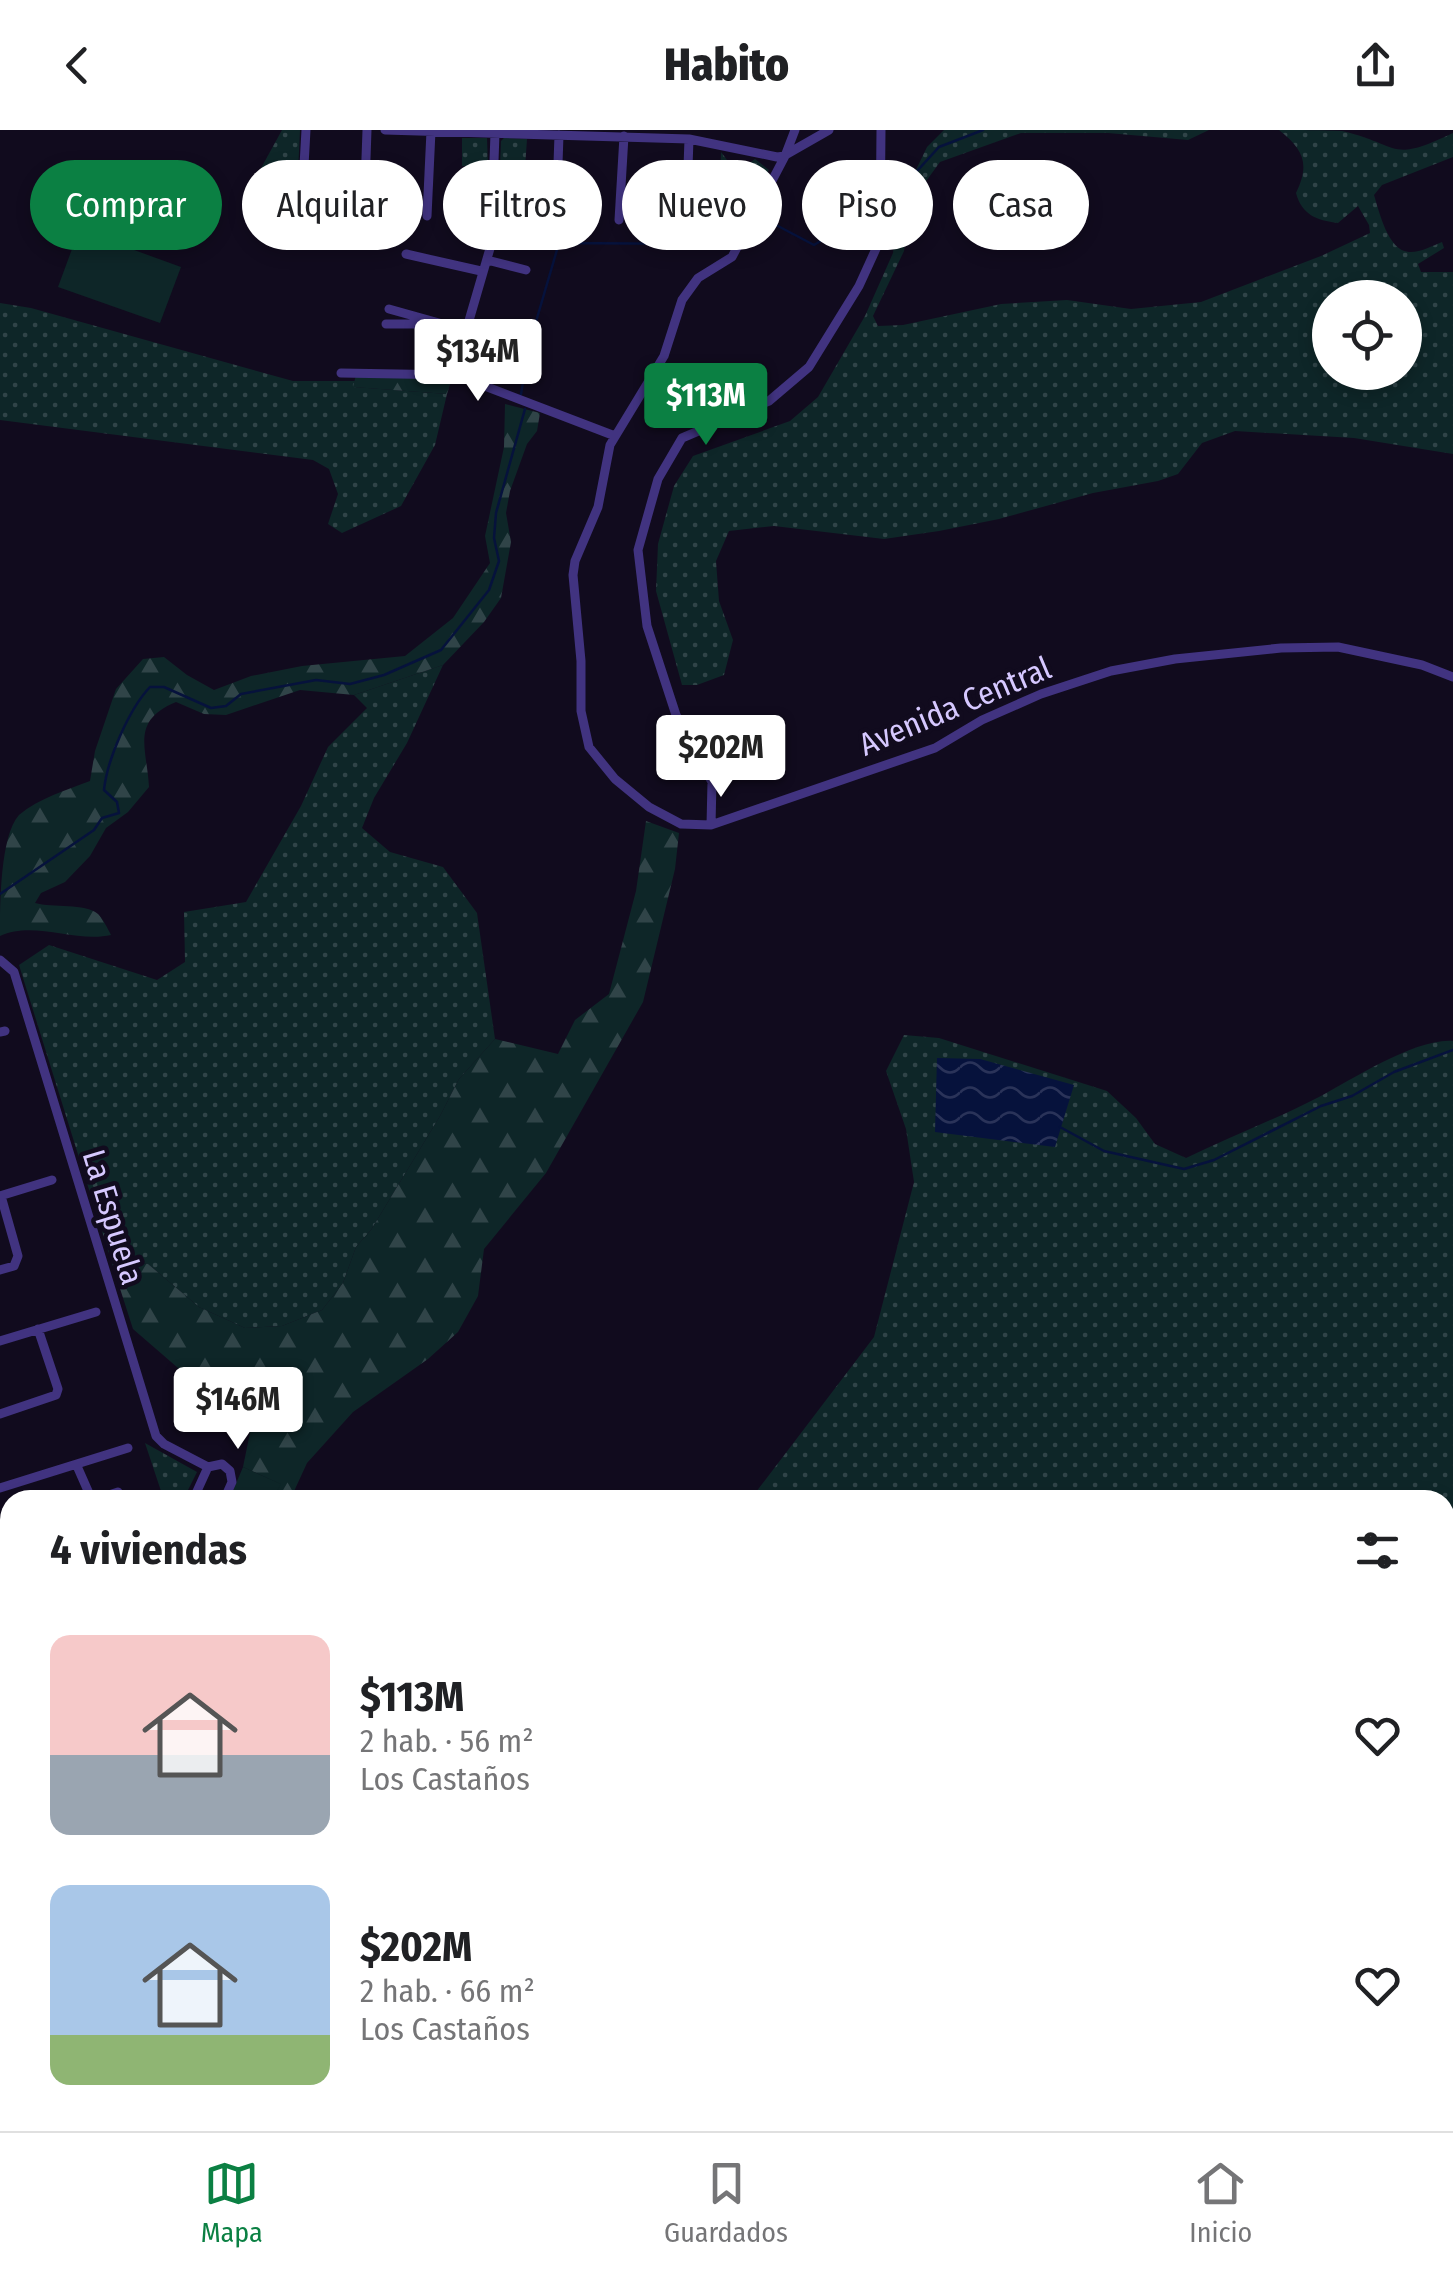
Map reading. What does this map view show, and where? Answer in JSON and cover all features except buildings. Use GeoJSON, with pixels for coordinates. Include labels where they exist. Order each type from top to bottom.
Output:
{"type":"FeatureCollection","features":[{"type":"Feature","properties":{"kind":"street"},"geometry":{"type":"LineString","coordinates":[[304,160],[306,130]]}},
{"type":"Feature","properties":{"kind":"street"},"geometry":{"type":"LineString","coordinates":[[366,160],[367,130]]}},
{"type":"Feature","properties":{"kind":"street"},"geometry":{"type":"LineString","coordinates":[[385,130],[689,139],[778,157],[829,130]]}},
{"type":"Feature","properties":{"kind":"street"},"geometry":{"type":"LineString","coordinates":[[427,216],[431,130]]}},
{"type":"Feature","properties":{"kind":"street"},"geometry":{"type":"LineString","coordinates":[[782,160],[795,130]]}},
{"type":"Feature","properties":{"kind":"street"},"geometry":{"type":"LineString","coordinates":[[736,250],[732,257],[690,286],[664,356],[614,436],[598,508],[575,561],[573,575],[581,711],[589,748],[614,780],[649,807],[681,824],[711,825],[712,782],[676,715],[647,626],[638,550],[658,479],[682,438],[769,402],[809,367],[859,286],[880,240],[881,130]]}},
{"type":"Feature","properties":{"kind":"street"},"geometry":{"type":"LineString","coordinates":[[456,374],[466,360],[472,333],[468,324],[492,236],[495,133]]}},
{"type":"Feature","properties":{"kind":"street"},"geometry":{"type":"LineString","coordinates":[[559,160],[560,135]]}},
{"type":"Feature","properties":{"kind":"street"},"geometry":{"type":"LineString","coordinates":[[619,220],[624,136]]}},
{"type":"Feature","properties":{"kind":"street"},"geometry":{"type":"LineString","coordinates":[[688,160],[689,139]]}},
{"type":"Feature","properties":{"kind":"street"},"geometry":{"type":"LineString","coordinates":[[758,151],[768,160]]}},
{"type":"Feature","properties":{"kind":"street"},"geometry":{"type":"LineString","coordinates":[[406,254],[481,272]]}},
{"type":"Feature","properties":{"kind":"street"},"geometry":{"type":"LineString","coordinates":[[487,260],[526,270]]}},
{"type":"Feature","properties":{"kind":"street"},"geometry":{"type":"LineString","coordinates":[[389,309],[441,324]]}},
{"type":"Feature","properties":{"kind":"street"},"geometry":{"type":"LineString","coordinates":[[386,324],[468,324],[510,335]]}},
{"type":"Feature","properties":{"kind":"street"},"geometry":{"type":"LineString","coordinates":[[341,373],[456,374],[614,436]]}},
{"type":"Feature","properties":{"kind":"street","name":"Avenida Central"},"geometry":{"type":"LineString","coordinates":[[711,825],[934,748],[982,720],[1040,694],[1111,671],[1175,659],[1281,648],[1338,647],[1422,665],[1453,678]]}},
{"type":"Feature","properties":{"kind":"street","name":"La Espuela"},"geometry":{"type":"LineString","coordinates":[[0,960],[14,972],[156,1436],[208,1466]]}},
{"type":"Feature","properties":{"kind":"street"},"geometry":{"type":"LineString","coordinates":[[0,1270],[14,1266],[18,1256],[0,1196],[52,1180]]}},
{"type":"Feature","properties":{"kind":"street"},"geometry":{"type":"LineString","coordinates":[[0,1341],[96,1312]]}},
{"type":"Feature","properties":{"kind":"street"},"geometry":{"type":"LineString","coordinates":[[0,1414],[56,1396],[58,1388],[38,1328]]}},
{"type":"Feature","properties":{"kind":"street"},"geometry":{"type":"LineString","coordinates":[[0,1488],[128,1448]]}},
{"type":"Feature","properties":{"kind":"street"},"geometry":{"type":"LineString","coordinates":[[197,1490],[208,1466],[222,1464],[230,1471],[228,1490]]}},
{"type":"Feature","properties":{"kind":"street"},"geometry":{"type":"LineString","coordinates":[[77,1466],[88,1490]]}},
{"type":"Feature","properties":{"kind":"green space"},"geometry":{"type":"Polygon","coordinates":[[[282,130],[300,130],[299,160],[266,160],[282,130]]]}},
{"type":"Feature","properties":{"kind":"green space"},"geometry":{"type":"Polygon","coordinates":[[[944,130],[1209,130],[1188,140],[1108,133],[1021,133],[940,162],[933,172],[933,160],[921,160],[927,147],[944,130]]]}},
{"type":"Feature","properties":{"kind":"green space"},"geometry":{"type":"Polygon","coordinates":[[[1279,130],[1342,131],[1405,150],[1453,133],[1453,157],[1382,185],[1374,195],[1386,229],[1402,250],[1417,251],[1442,242],[1444,248],[1418,264],[1421,272],[1453,272],[1453,454],[1354,438],[1235,431],[1202,443],[1178,474],[1158,481],[939,531],[884,539],[774,526],[729,531],[716,561],[719,601],[733,640],[724,675],[697,685],[682,685],[656,591],[658,544],[674,486],[693,456],[790,421],[818,397],[865,316],[893,253],[904,250],[873,316],[878,326],[903,325],[1001,304],[1067,300],[1131,309],[1201,302],[1370,233],[1358,206],[1338,223],[1306,211],[1296,193],[1303,174],[1302,158],[1279,130]]]}},
{"type":"Feature","properties":{"kind":"green space"},"geometry":{"type":"Polygon","coordinates":[[[462,138],[487,138],[488,160],[462,160],[462,138]]]}},
{"type":"Feature","properties":{"kind":"green space"},"geometry":{"type":"Polygon","coordinates":[[[527,139],[526,160],[500,160],[501,141],[527,139]]]}},
{"type":"Feature","properties":{"kind":"green space"},"geometry":{"type":"Polygon","coordinates":[[[72,250],[134,250],[181,267],[160,323],[58,287],[72,250]]]}},
{"type":"Feature","properties":{"kind":"green space"},"geometry":{"type":"Polygon","coordinates":[[[0,303],[31,308],[293,381],[355,381],[354,387],[447,394],[435,445],[401,506],[342,533],[328,524],[338,494],[329,469],[313,460],[0,420],[0,303]]]}},
{"type":"Feature","properties":{"kind":"green space"},"geometry":{"type":"Polygon","coordinates":[[[356,375],[452,378],[447,394],[353,387],[356,375]]]}},
{"type":"Feature","properties":{"kind":"green space"},"geometry":{"type":"Polygon","coordinates":[[[505,404],[540,413],[537,431],[527,444],[510,491],[506,513],[511,542],[501,598],[484,622],[443,665],[354,695],[300,690],[226,715],[204,714],[176,702],[162,710],[152,718],[144,737],[149,787],[128,812],[106,828],[90,856],[65,882],[41,893],[35,903],[92,911],[100,916],[111,935],[27,930],[0,936],[2,872],[13,825],[19,815],[35,804],[90,781],[95,751],[116,689],[143,659],[164,657],[214,690],[251,676],[302,666],[405,656],[453,618],[490,563],[485,536],[504,447],[505,404]]]}},
{"type":"Feature","properties":{"kind":"green space"},"geometry":{"type":"Polygon","coordinates":[[[443,665],[362,828],[390,852],[443,867],[477,913],[495,1039],[459,1079],[371,1230],[356,1247],[343,1283],[322,1310],[282,1326],[245,1328],[199,1307],[148,1264],[131,1262],[115,1273],[19,965],[49,945],[157,980],[185,962],[184,912],[246,902],[301,806],[328,747],[367,708],[354,695],[443,665]]]}},
{"type":"Feature","properties":{"kind":"green space"},"geometry":{"type":"Polygon","coordinates":[[[646,821],[679,833],[675,869],[643,1002],[546,1173],[484,1249],[478,1296],[458,1332],[428,1359],[353,1412],[307,1463],[295,1490],[277,1490],[280,1484],[243,1467],[252,1423],[240,1411],[215,1406],[200,1387],[133,1329],[115,1273],[131,1262],[148,1264],[199,1307],[245,1328],[282,1326],[322,1310],[343,1283],[356,1247],[371,1230],[459,1079],[495,1039],[558,1054],[575,1020],[609,994],[636,891],[646,821]]]}},
{"type":"Feature","properties":{"kind":"green space"},"geometry":{"type":"Polygon","coordinates":[[[904,1035],[939,1038],[1107,1091],[1136,1118],[1155,1144],[1186,1158],[1303,1105],[1403,1053],[1453,1041],[1453,1490],[758,1490],[874,1337],[914,1182],[906,1129],[886,1071],[904,1035]]]}},
{"type":"Feature","properties":{"kind":"green space"},"geometry":{"type":"Polygon","coordinates":[[[145,1443],[197,1472],[188,1490],[161,1490],[145,1443]]]}},
{"type":"Feature","properties":{"kind":"green space"},"geometry":{"type":"Polygon","coordinates":[[[243,1467],[281,1484],[278,1490],[233,1490],[243,1467]]]}},
{"type":"Feature","properties":{"kind":"water"},"geometry":{"type":"Polygon","coordinates":[[[937,1058],[980,1059],[1074,1085],[1055,1147],[935,1132],[937,1058]]]}},
{"type":"Feature","properties":{"kind":"waterway"},"geometry":{"type":"LineString","coordinates":[[927,160],[939,147],[983,130]]}},
{"type":"Feature","properties":{"kind":"waterway"},"geometry":{"type":"LineString","coordinates":[[782,228],[802,239]]}},
{"type":"Feature","properties":{"kind":"waterway"},"geometry":{"type":"LineString","coordinates":[[521,394],[530,342],[559,243],[622,243]]}},
{"type":"Feature","properties":{"kind":"waterway"},"geometry":{"type":"LineString","coordinates":[[0,894],[94,830],[102,818],[119,813],[117,802],[104,790],[106,778],[127,721],[150,687],[164,687],[211,708],[226,706],[241,694],[316,680],[350,684],[384,675],[441,650],[489,590],[499,561],[494,538],[496,513],[525,409]]}},
{"type":"Feature","properties":{"kind":"waterway"},"geometry":{"type":"LineString","coordinates":[[1060,1127],[1104,1151],[1184,1169],[1214,1160],[1321,1106],[1352,1096],[1394,1072],[1453,1050]]}}]}
